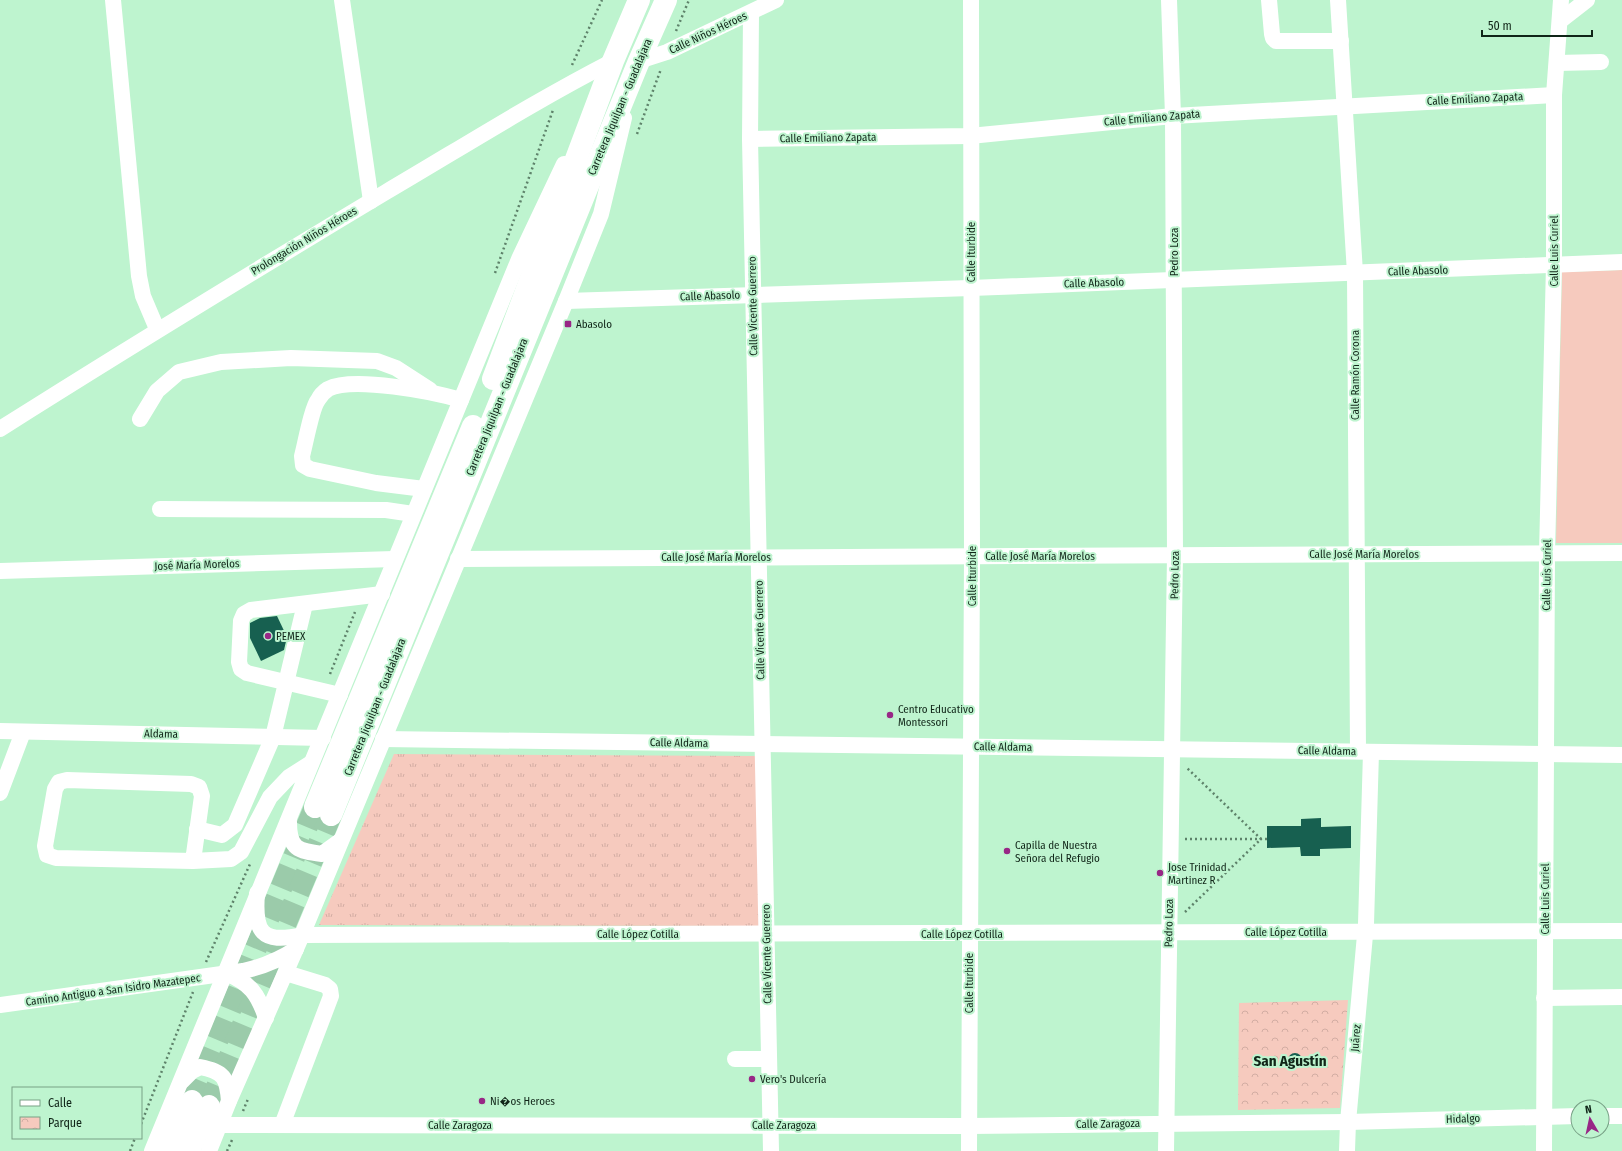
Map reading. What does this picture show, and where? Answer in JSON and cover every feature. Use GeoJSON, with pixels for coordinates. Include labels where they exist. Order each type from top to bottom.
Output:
{"type":"FeatureCollection","features":[{"type":"Feature","properties":{"kind":"highway","name":"Carretera Jiquilpan - Guadalajara"},"geometry":{"type":"LineString","coordinates":[[639,0],[613,61],[495,373],[323,811],[638,61],[666,0]]}},
{"type":"Feature","properties":{"kind":"highway"},"geometry":{"type":"LineString","coordinates":[[170,1151],[212,1108]]}},
{"type":"Feature","properties":{"kind":"highway"},"geometry":{"type":"LineString","coordinates":[[189,1151],[212,1108]]}},
{"type":"Feature","properties":{"kind":"street"},"geometry":{"type":"LineString","coordinates":[[113,0],[139,276],[143,296],[158,330]]}},
{"type":"Feature","properties":{"kind":"street"},"geometry":{"type":"LineString","coordinates":[[342,0],[371,201]]}},
{"type":"Feature","properties":{"kind":"street","name":"Calle Niños Héroes"},"geometry":{"type":"LineString","coordinates":[[638,61],[667,52],[776,0]]}},
{"type":"Feature","properties":{"kind":"street","name":"Calle Iturbide"},"geometry":{"type":"LineString","coordinates":[[969,1151],[972,556],[970,136],[971,0]]}},
{"type":"Feature","properties":{"kind":"street","name":"Pedro Loza"},"geometry":{"type":"LineString","coordinates":[[1166,1151],[1175,555],[1173,116],[1169,0]]}},
{"type":"Feature","properties":{"kind":"street"},"geometry":{"type":"LineString","coordinates":[[1269,0],[1272,34],[1276,41],[1341,41]]}},
{"type":"Feature","properties":{"kind":"street","name":"Calle Ramón Corona"},"geometry":{"type":"LineString","coordinates":[[1338,0],[1355,273],[1356,554],[1364,751]]}},
{"type":"Feature","properties":{"kind":"street","name":"Calle Luis Curiel"},"geometry":{"type":"LineString","coordinates":[[1544,1151],[1547,553],[1554,265],[1554,95],[1561,0]]}},
{"type":"Feature","properties":{"kind":"street"},"geometry":{"type":"LineString","coordinates":[[1560,21],[1587,0]]}},
{"type":"Feature","properties":{"kind":"street","name":"Calle Vicente Guerrero"},"geometry":{"type":"LineString","coordinates":[[751,13],[750,139],[771,1151]]}},
{"type":"Feature","properties":{"kind":"street"},"geometry":{"type":"LineString","coordinates":[[152,1151],[226,973],[257,893],[382,594],[394,559],[519,259],[613,61]]}},
{"type":"Feature","properties":{"kind":"street","name":"Prolongación Niños Héroes"},"geometry":{"type":"LineString","coordinates":[[0,429],[158,330],[371,201],[562,88],[613,61]]}},
{"type":"Feature","properties":{"kind":"street"},"geometry":{"type":"LineString","coordinates":[[209,1151],[212,1108],[266,1018],[286,973],[601,214],[638,61]]}},
{"type":"Feature","properties":{"kind":"street"},"geometry":{"type":"LineString","coordinates":[[1557,63],[1601,62]]}},
{"type":"Feature","properties":{"kind":"street","name":"Calle Emiliano Zapata"},"geometry":{"type":"LineString","coordinates":[[750,139],[970,136],[1173,116],[1554,95]]}},
{"type":"Feature","properties":{"kind":"street","name":"Calle Abasolo"},"geometry":{"type":"LineString","coordinates":[[566,301],[971,288],[1622,262]]}},
{"type":"Feature","properties":{"kind":"street"},"geometry":{"type":"LineString","coordinates":[[140,419],[156,391],[179,372],[221,362],[291,358],[377,361],[396,368],[433,393]]}},
{"type":"Feature","properties":{"kind":"street"},"geometry":{"type":"LineString","coordinates":[[424,489],[376,483],[310,469],[303,464],[302,456],[317,401],[328,389],[341,385],[379,385],[433,393],[461,400]]}},
{"type":"Feature","properties":{"kind":"street"},"geometry":{"type":"LineString","coordinates":[[160,508],[386,510],[413,514]]}},
{"type":"Feature","properties":{"kind":"street","name":"Calle José María Morelos"},"geometry":{"type":"LineString","coordinates":[[458,559],[1622,552]]}},
{"type":"Feature","properties":{"kind":"street","name":"José María Morelos"},"geometry":{"type":"LineString","coordinates":[[0,571],[394,559]]}},
{"type":"Feature","properties":{"kind":"street"},"geometry":{"type":"LineString","coordinates":[[340,695],[247,673],[241,669],[239,662],[241,621],[244,614],[251,610],[382,594]]}},
{"type":"Feature","properties":{"kind":"street"},"geometry":{"type":"LineString","coordinates":[[198,829],[222,835],[235,825],[273,737],[305,604]]}},
{"type":"Feature","properties":{"kind":"street","name":"Aldama"},"geometry":{"type":"LineString","coordinates":[[0,731],[323,738]]}},
{"type":"Feature","properties":{"kind":"street"},"geometry":{"type":"LineString","coordinates":[[0,793],[23,732]]}},
{"type":"Feature","properties":{"kind":"street","name":"Calle Aldama"},"geometry":{"type":"LineString","coordinates":[[383,739],[971,746],[1172,751],[1364,751],[1622,755]]}},
{"type":"Feature","properties":{"kind":"street","name":"Juárez"},"geometry":{"type":"LineString","coordinates":[[1347,1151],[1348,1122],[1365,928],[1364,751]]}},
{"type":"Feature","properties":{"kind":"street"},"geometry":{"type":"LineString","coordinates":[[193,861],[202,796],[199,787],[191,784],[67,780],[59,782],[55,789],[45,846],[48,855],[56,858],[193,861],[231,859],[241,852],[270,797],[289,778],[311,763]]}},
{"type":"Feature","properties":{"kind":"street"},"geometry":{"type":"LineString","coordinates":[[288,821],[291,843],[304,852],[322,854],[340,840]]}},
{"type":"Feature","properties":{"kind":"street","name":"Calle López Cotilla"},"geometry":{"type":"LineString","coordinates":[[257,893],[257,922],[260,930],[266,935],[274,938],[299,942],[767,933],[969,934],[1365,928],[1622,931]]}},
{"type":"Feature","properties":{"kind":"street","name":"Camino Antiguo a San Isidro Mazatepec"},"geometry":{"type":"LineString","coordinates":[[0,1005],[243,971],[260,967],[282,958],[299,942]]}},
{"type":"Feature","properties":{"kind":"street"},"geometry":{"type":"LineString","coordinates":[[226,973],[239,979],[250,987],[260,1001],[266,1018]]}},
{"type":"Feature","properties":{"kind":"street"},"geometry":{"type":"LineString","coordinates":[[282,1125],[331,996],[330,989],[325,985],[286,973]]}},
{"type":"Feature","properties":{"kind":"street"},"geometry":{"type":"LineString","coordinates":[[1544,998],[1622,997]]}},
{"type":"Feature","properties":{"kind":"street"},"geometry":{"type":"LineString","coordinates":[[735,1059],[769,1059]]}},
{"type":"Feature","properties":{"kind":"street"},"geometry":{"type":"LineString","coordinates":[[180,1083],[192,1071],[200,1068],[218,1072],[225,1079],[228,1085],[212,1108]]}},
{"type":"Feature","properties":{"kind":"street","name":"Calle Zaragoza"},"geometry":{"type":"LineString","coordinates":[[212,1108],[282,1125],[970,1126],[1348,1122]]}},
{"type":"Feature","properties":{"kind":"street","name":"Hidalgo"},"geometry":{"type":"LineString","coordinates":[[1348,1122],[1570,1116]]}},
{"type":"Feature","properties":{"kind":"street"},"geometry":{"type":"LineString","coordinates":[[1610,1116],[1622,1116]]}},
{"type":"Feature","properties":{"kind":"path"},"geometry":{"type":"LineString","coordinates":[[562,88],[602,0]]}},
{"type":"Feature","properties":{"kind":"path"},"geometry":{"type":"LineString","coordinates":[[667,52],[689,0]]}},
{"type":"Feature","properties":{"kind":"path"},"geometry":{"type":"LineString","coordinates":[[1172,751],[1261,839]]}},
{"type":"Feature","properties":{"kind":"path"},"geometry":{"type":"LineString","coordinates":[[1171,839],[1267,839]]}},
{"type":"Feature","properties":{"kind":"path"},"geometry":{"type":"LineString","coordinates":[[1169,930],[1261,839]]}},
{"type":"Feature","properties":{"kind":"path"},"geometry":{"type":"LineString","coordinates":[[130,1151],[136,1139]]}},
{"type":"Feature","properties":{"kind":"green space"},"geometry":{"type":"Polygon","coordinates":[[[1622,270],[1622,543],[1556,543],[1562,272],[1622,270]]]}},
{"type":"Feature","properties":{"kind":"green space"},"geometry":{"type":"Polygon","coordinates":[[[394,754],[757,756],[759,926],[319,925],[394,754]]]}},
{"type":"Feature","properties":{"kind":"green space"},"geometry":{"type":"Polygon","coordinates":[[[1348,1000],[1340,1108],[1238,1110],[1239,1003],[1348,1000]]]}},
{"type":"Feature","properties":{"kind":"building","name":"PEMEX"},"geometry":{"type":"Polygon","coordinates":[[[277,616],[287,637],[284,650],[261,661],[250,638],[250,623],[260,618],[277,616]]]}},
{"type":"Feature","properties":{"kind":"building"},"geometry":{"type":"Polygon","coordinates":[[[1321,818],[1321,827],[1351,826],[1351,848],[1320,849],[1320,856],[1301,856],[1300,847],[1267,848],[1267,826],[1301,826],[1301,819],[1321,818]]]}},
{"type":"Feature","properties":{"kind":"building"},"geometry":{"type":"Polygon","coordinates":[[[1292,1053],[1298,1053],[1302,1057],[1302,1063],[1298,1067],[1292,1067],[1288,1063],[1288,1057],[1292,1053]]]}},
{"type":"Feature","properties":{"kind":"tunnel"},"geometry":{"type":"LineString","coordinates":[[192,1101],[315,807]]}},
{"type":"Feature","properties":{"kind":"tunnel"},"geometry":{"type":"LineString","coordinates":[[209,1106],[331,815]]}},
{"type":"Feature","properties":{"kind":"place","name":"Abasolo"},"geometry":{"type":"Point","coordinates":[568,324]}},
{"type":"Feature","properties":{"kind":"place","name":"PEMEX"},"geometry":{"type":"Point","coordinates":[268,636]}},
{"type":"Feature","properties":{"kind":"place","name":"Centro Educativo Montessori"},"geometry":{"type":"Point","coordinates":[890,715]}},
{"type":"Feature","properties":{"kind":"place","name":"Capilla de Nuestra Señora del Refugio"},"geometry":{"type":"Point","coordinates":[1007,851]}},
{"type":"Feature","properties":{"kind":"place","name":"Jose Trinidad Martinez R"},"geometry":{"type":"Point","coordinates":[1160,873]}},
{"type":"Feature","properties":{"kind":"place","name":"Vero's Dulcería"},"geometry":{"type":"Point","coordinates":[752,1079]}},
{"type":"Feature","properties":{"kind":"place","name":"Ni�os Heroes"},"geometry":{"type":"Point","coordinates":[482,1101]}},
{"type":"Feature","properties":{"kind":"district","name":"San Agustín"},"geometry":{"type":"Point","coordinates":[1290,1061]}}]}
